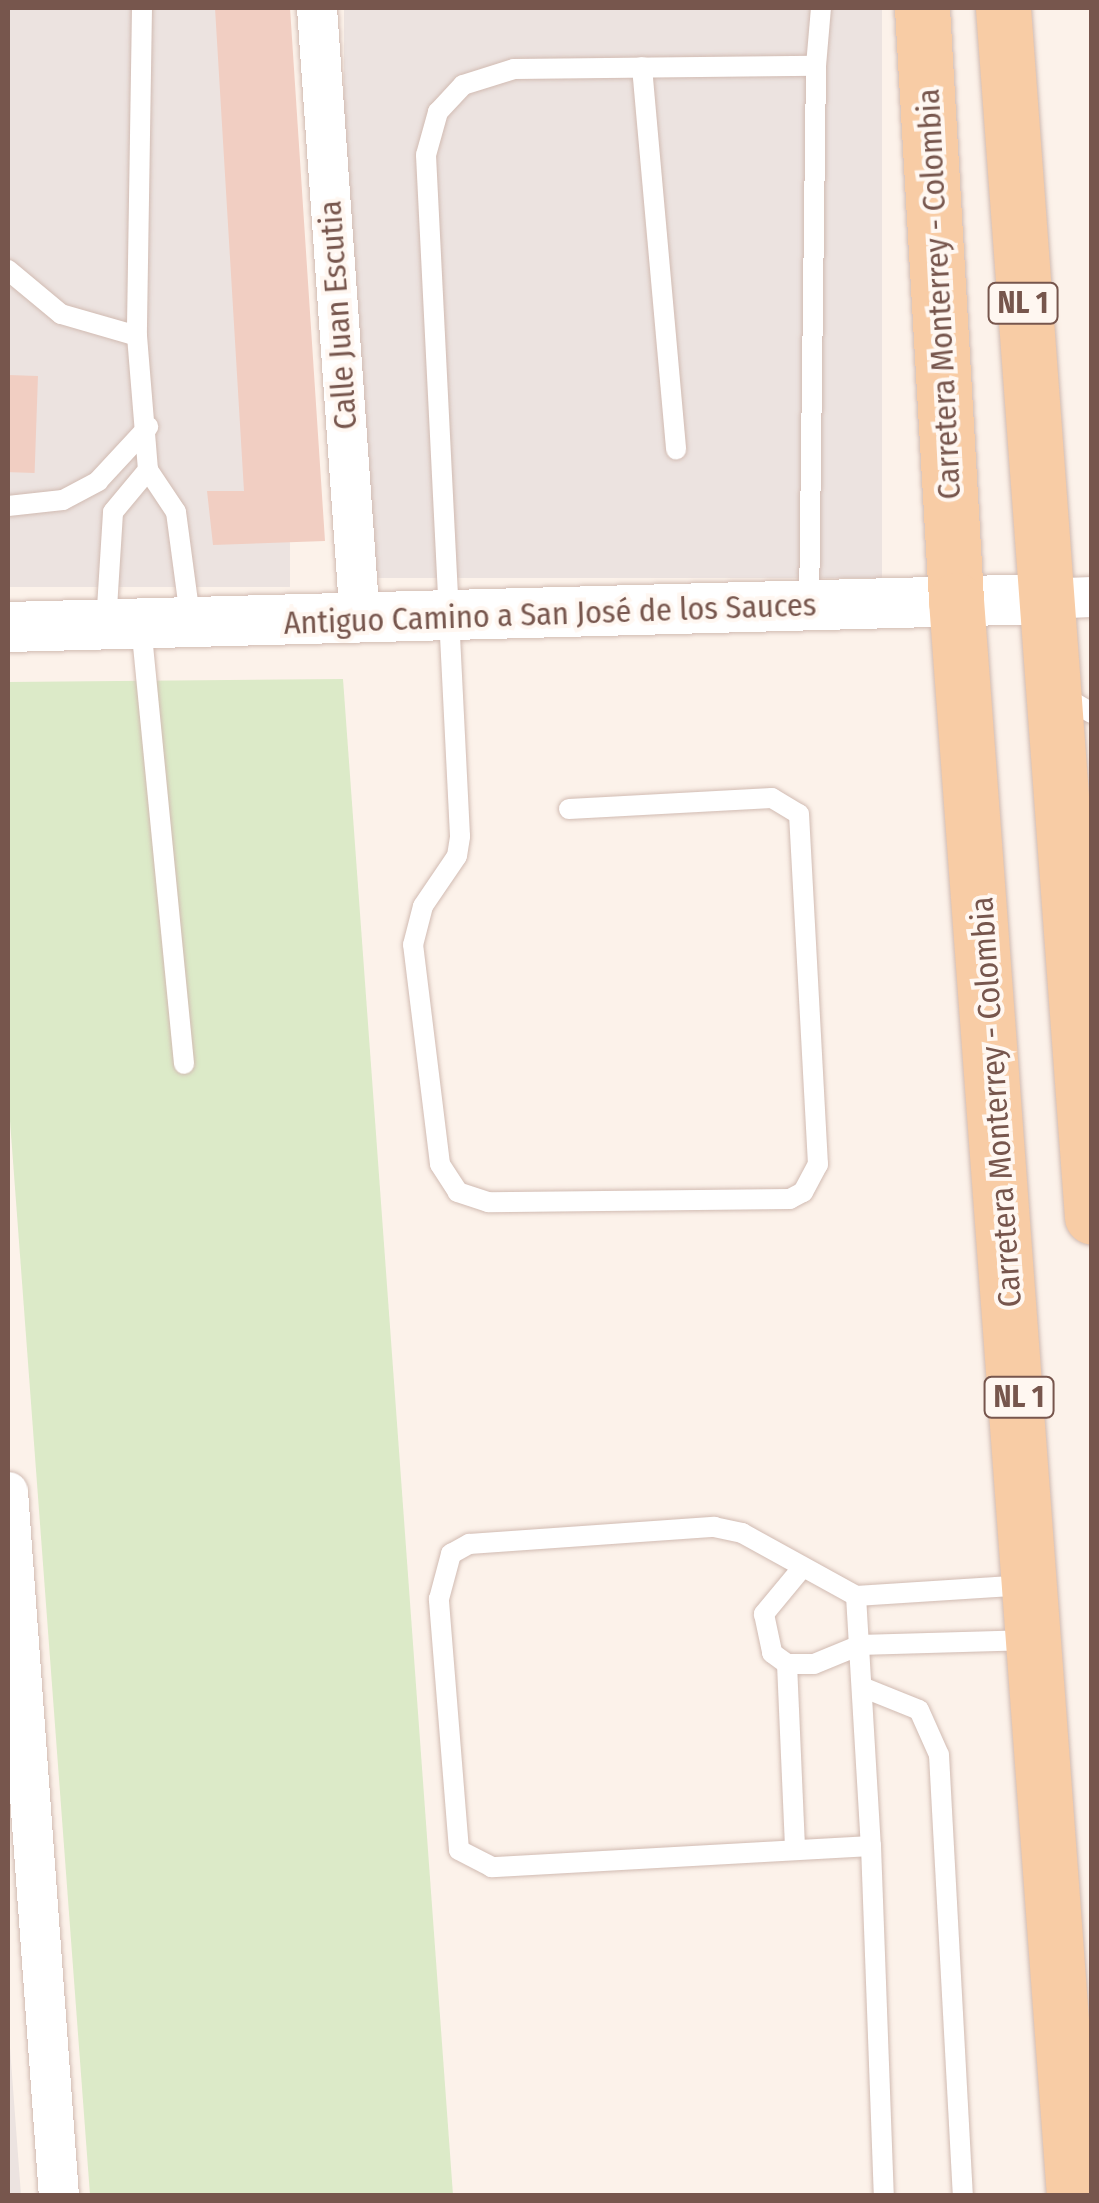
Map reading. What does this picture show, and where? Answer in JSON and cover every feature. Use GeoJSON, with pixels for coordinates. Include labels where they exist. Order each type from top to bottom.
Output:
{"type":"FeatureCollection","features":[{"type":"Feature","properties":{"kind":"main road","name":"Carretera Monterrey - Colombia"},"geometry":{"type":"LineString","coordinates":[[922,8],[956,600],[1034,1585],[1074,2196]]}},
{"type":"Feature","properties":{"kind":"main road","name":"NL 1"},"geometry":{"type":"LineString","coordinates":[[1003,8],[1067,598],[1092,1217]]}},
{"type":"Feature","properties":{"kind":"street","name":"Calle Juan Escutia"},"geometry":{"type":"LineString","coordinates":[[317,8],[360,622]]}},
{"type":"Feature","properties":{"kind":"street","name":"Antiguo Camino a San José de los Sauces"},"geometry":{"type":"LineString","coordinates":[[8,626],[360,622],[1067,598]]}},
{"type":"Feature","properties":{"kind":"street"},"geometry":{"type":"LineString","coordinates":[[8,1492],[59,2196]]}},
{"type":"Feature","properties":{"kind":"lane"},"geometry":{"type":"LineString","coordinates":[[142,8],[137,336],[148,427],[148,470],[176,512],[191,624]]}},
{"type":"Feature","properties":{"kind":"lane"},"geometry":{"type":"LineString","coordinates":[[810,605],[816,66],[820,8]]}},
{"type":"Feature","properties":{"kind":"lane"},"geometry":{"type":"LineString","coordinates":[[642,66],[676,450]]}},
{"type":"Feature","properties":{"kind":"lane"},"geometry":{"type":"LineString","coordinates":[[569,809],[772,798],[798,814],[818,1164],[804,1192],[790,1200],[488,1202],[458,1192],[440,1164],[413,945],[423,906],[458,856],[460,836],[426,156],[438,112],[464,85],[514,69],[816,66]]}},
{"type":"Feature","properties":{"kind":"lane"},"geometry":{"type":"LineString","coordinates":[[8,270],[61,314],[137,336]]}},
{"type":"Feature","properties":{"kind":"lane"},"geometry":{"type":"LineString","coordinates":[[8,506],[63,500],[98,481],[148,427]]}},
{"type":"Feature","properties":{"kind":"lane"},"geometry":{"type":"LineString","coordinates":[[148,470],[112,512],[184,1064]]}},
{"type":"Feature","properties":{"kind":"lane"},"geometry":{"type":"LineString","coordinates":[[871,1846],[492,1866],[470,1860],[453,1834],[439,1598],[451,1554],[469,1544],[714,1527],[742,1533],[856,1596],[1034,1585]]}},
{"type":"Feature","properties":{"kind":"lane"},"geometry":{"type":"LineString","coordinates":[[802,1568],[764,1614],[772,1653],[787,1664],[814,1664],[860,1645],[1038,1640]]}},
{"type":"Feature","properties":{"kind":"lane"},"geometry":{"type":"LineString","coordinates":[[856,1596],[871,1846],[884,2196]]}},
{"type":"Feature","properties":{"kind":"lane"},"geometry":{"type":"LineString","coordinates":[[787,1664],[795,1850]]}},
{"type":"Feature","properties":{"kind":"lane"},"geometry":{"type":"LineString","coordinates":[[862,1687],[919,1710],[939,1755],[963,2196]]}},
{"type":"Feature","properties":{"kind":"shaded area"},"geometry":{"type":"Polygon","coordinates":[[[8,8],[290,8],[290,587],[8,587],[8,8]]]}},
{"type":"Feature","properties":{"kind":"shaded area"},"geometry":{"type":"Polygon","coordinates":[[[344,8],[882,8],[882,578],[344,578],[344,8]]]}},
{"type":"Feature","properties":{"kind":"shaded area"},"geometry":{"type":"Polygon","coordinates":[[[8,2021],[21,2195],[8,2195],[8,2021]]]}},
{"type":"Feature","properties":{"kind":"green space"},"geometry":{"type":"Polygon","coordinates":[[[343,679],[453,2195],[90,2195],[8,1094],[8,682],[343,679]]]}},
{"type":"Feature","properties":{"kind":"building"},"geometry":{"type":"Polygon","coordinates":[[[215,8],[290,8],[325,541],[213,545],[207,491],[244,491],[215,8]]]}},
{"type":"Feature","properties":{"kind":"building"},"geometry":{"type":"Polygon","coordinates":[[[8,375],[38,376],[35,473],[8,472],[8,375]]]}}]}
